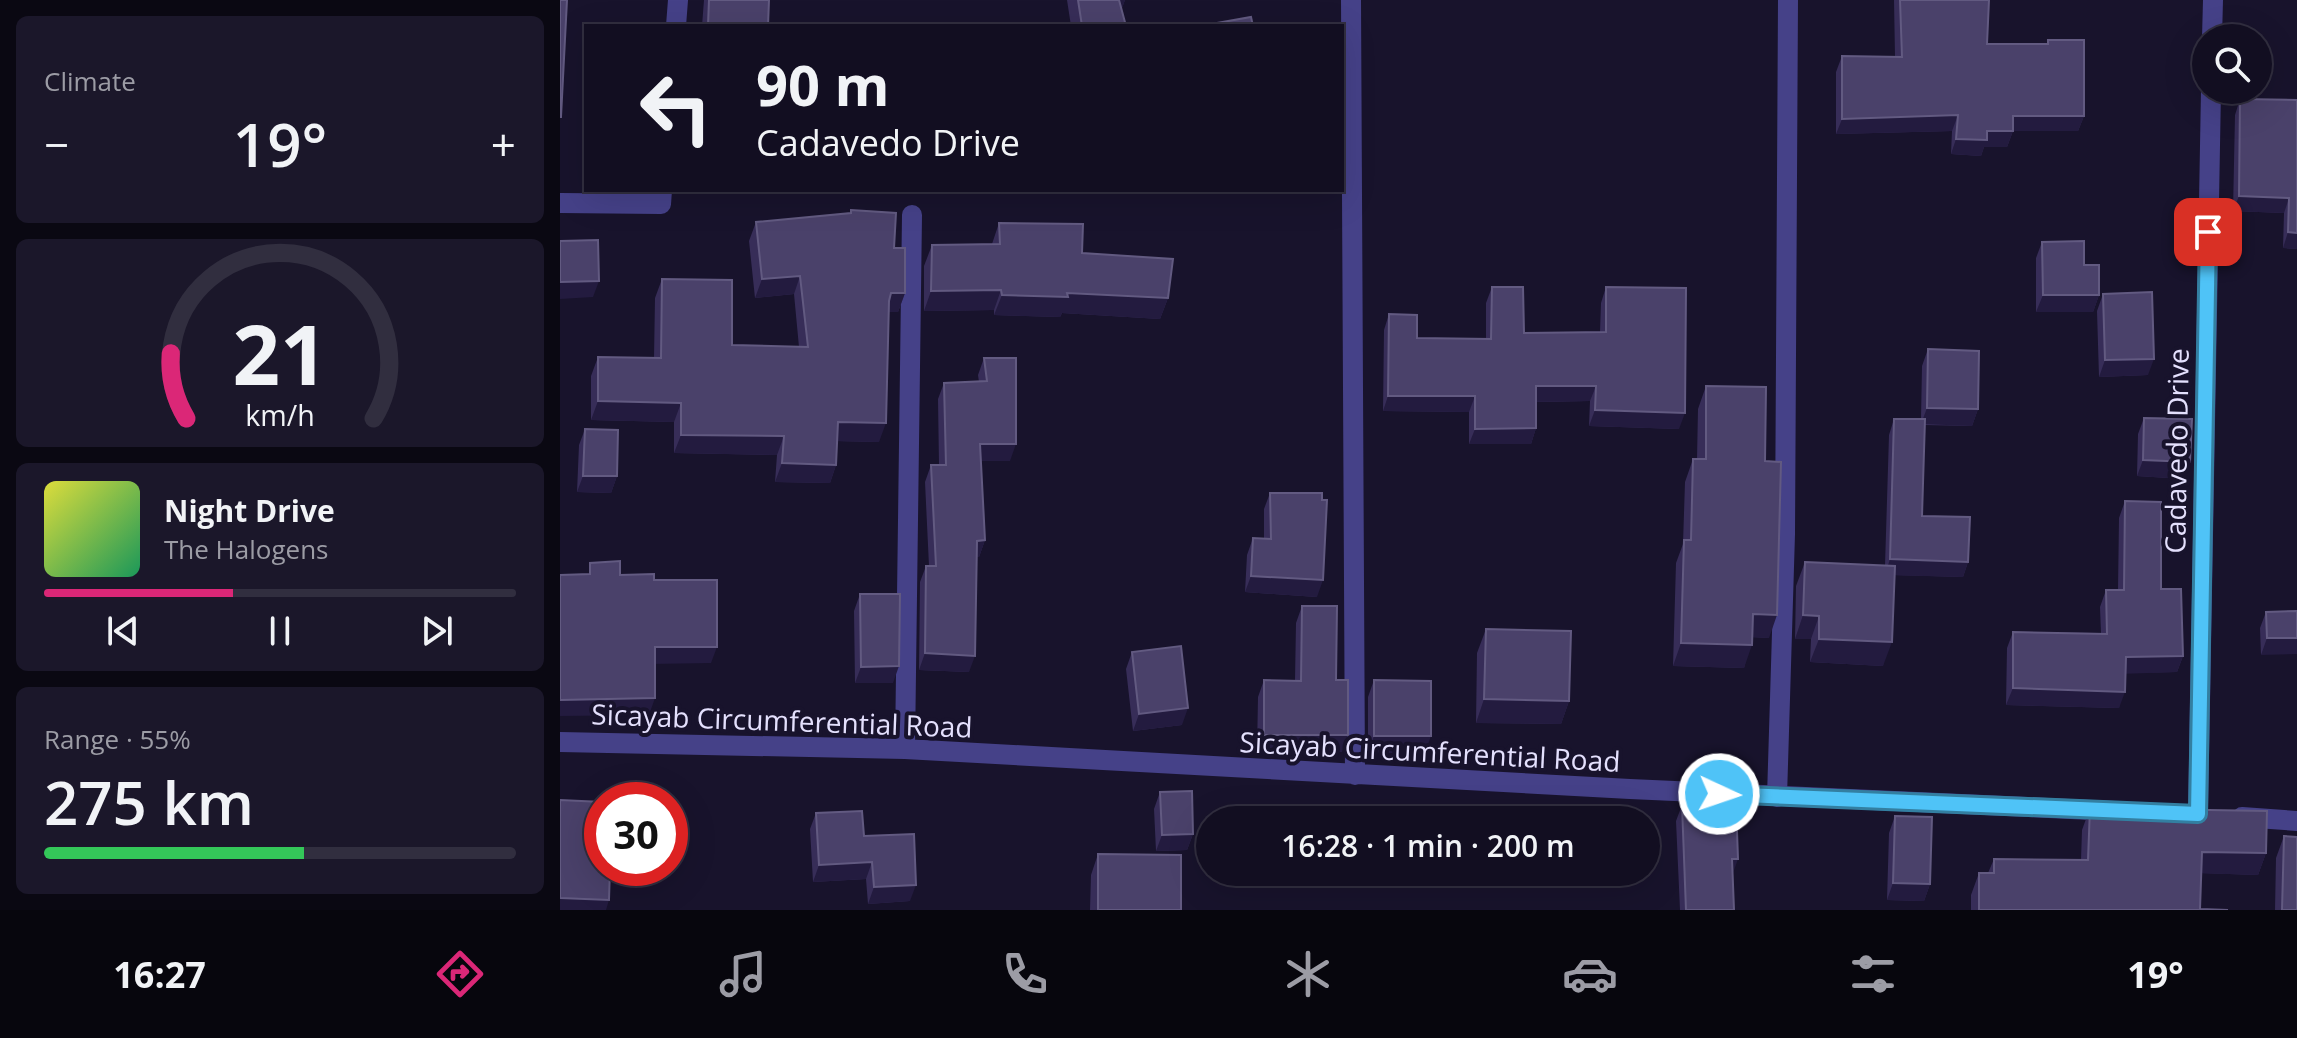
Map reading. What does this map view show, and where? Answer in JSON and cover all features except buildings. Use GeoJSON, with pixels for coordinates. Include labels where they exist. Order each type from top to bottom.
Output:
{"type":"FeatureCollection","features":[{"type":"Feature","properties":{"kind":"street"},"geometry":{"type":"LineString","coordinates":[[676,24],[678,0]]}},
{"type":"Feature","properties":{"kind":"street"},"geometry":{"type":"LineString","coordinates":[[1351,0],[1355,775]]}},
{"type":"Feature","properties":{"kind":"street"},"geometry":{"type":"LineString","coordinates":[[1777,797],[1785,534],[1788,0]]}},
{"type":"Feature","properties":{"kind":"street"},"geometry":{"type":"LineString","coordinates":[[2212,24],[2213,0]]}},
{"type":"Feature","properties":{"kind":"street","name":"Cadavedo Drive"},"geometry":{"type":"LineString","coordinates":[[2211,104],[2204,815],[2297,821]]}},
{"type":"Feature","properties":{"kind":"street"},"geometry":{"type":"LineString","coordinates":[[560,203],[661,204],[662,192]]}},
{"type":"Feature","properties":{"kind":"street"},"geometry":{"type":"LineString","coordinates":[[905,749],[912,215]]}},
{"type":"Feature","properties":{"kind":"street","name":"Sicayab Circumferential Road"},"geometry":{"type":"LineString","coordinates":[[560,742],[905,749],[1777,797],[2135,811]]}},
{"type":"Feature","properties":{"kind":"route"},"geometry":{"type":"LineString","coordinates":[[1719,794],[2198,814],[2208,232]]}}]}
